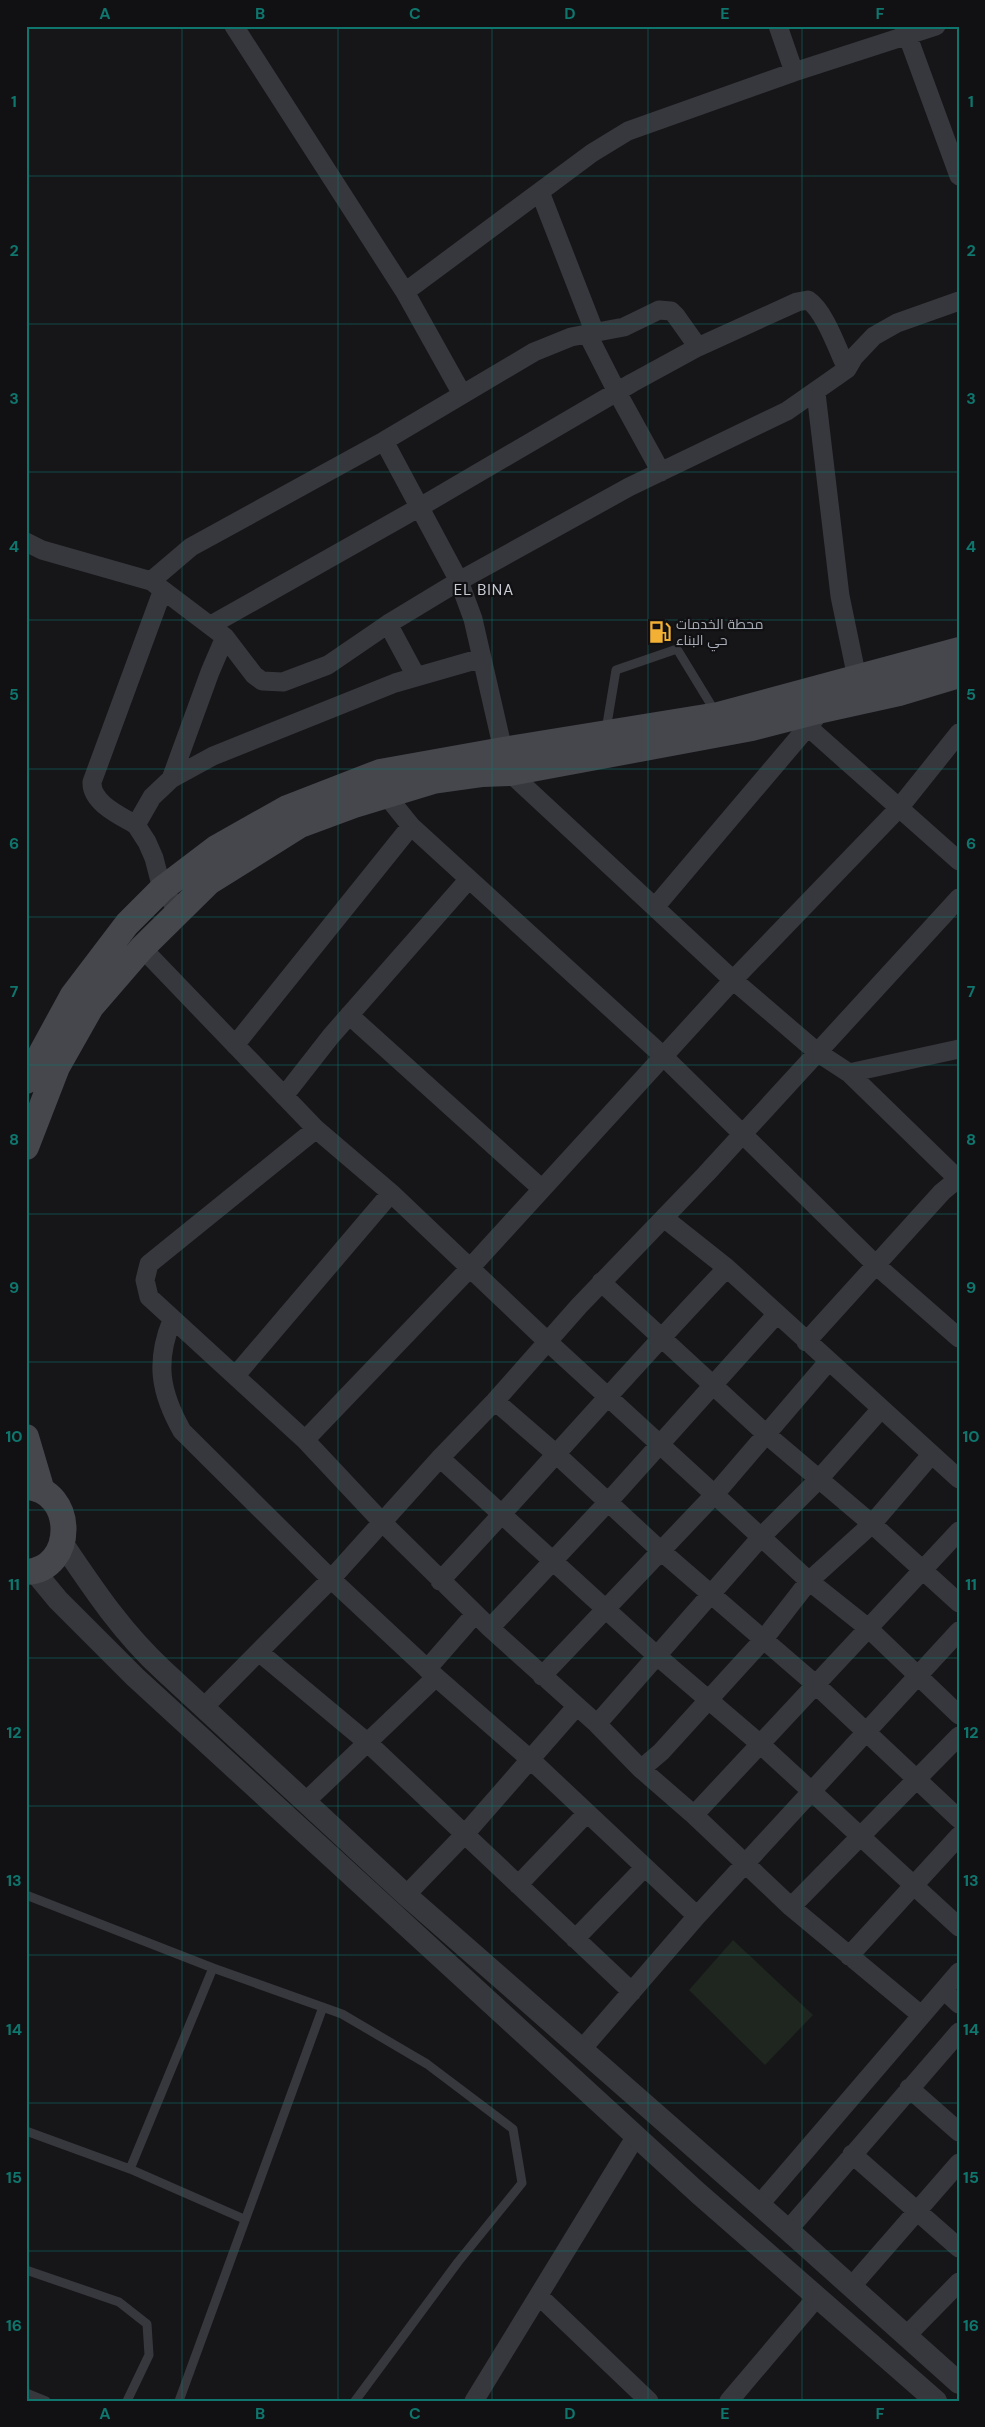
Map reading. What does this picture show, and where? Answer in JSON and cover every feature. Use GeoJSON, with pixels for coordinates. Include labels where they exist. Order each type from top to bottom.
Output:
{"type":"FeatureCollection","features":[{"type":"Feature","properties":{"kind":"main road"},"geometry":{"type":"LineString","coordinates":[[26,1147],[57,1067],[91,1007],[142,948],[209,882],[300,825],[386,795],[433,781],[483,774],[506,762],[606,733],[718,715],[959,650]]}},
{"type":"Feature","properties":{"kind":"main road"},"geometry":{"type":"LineString","coordinates":[[26,1081],[73,995],[127,924],[162,889],[216,848],[287,808],[380,772],[506,762],[733,732],[814,718],[959,675]]}},
{"type":"Feature","properties":{"kind":"main road"},"geometry":{"type":"LineString","coordinates":[[26,1437],[34,1489],[59,1508],[64,1519],[63,1544],[56,1556],[46,1565],[29,1572]]}},
{"type":"Feature","properties":{"kind":"street"},"geometry":{"type":"LineString","coordinates":[[234,26],[405,292],[462,394]]}},
{"type":"Feature","properties":{"kind":"street"},"geometry":{"type":"LineString","coordinates":[[778,26],[794,72]]}},
{"type":"Feature","properties":{"kind":"street"},"geometry":{"type":"LineString","coordinates":[[405,292],[592,153],[628,131],[906,31],[936,26]]}},
{"type":"Feature","properties":{"kind":"street"},"geometry":{"type":"LineString","coordinates":[[906,31],[959,176]]}},
{"type":"Feature","properties":{"kind":"street"},"geometry":{"type":"LineString","coordinates":[[540,192],[592,334],[617,392],[661,472]]}},
{"type":"Feature","properties":{"kind":"street"},"geometry":{"type":"LineString","coordinates":[[211,625],[698,347],[797,302],[808,300],[823,319],[848,370]]}},
{"type":"Feature","properties":{"kind":"street"},"geometry":{"type":"LineString","coordinates":[[26,542],[50,552],[156,586],[225,637],[254,675],[262,681],[283,682],[328,665],[388,624],[459,581],[629,487],[788,411],[848,370],[854,357],[874,336],[897,323],[959,301]]}},
{"type":"Feature","properties":{"kind":"street"},"geometry":{"type":"LineString","coordinates":[[179,911],[162,889],[154,858],[147,842],[136,826],[100,800],[94,792],[92,782],[156,586],[191,547],[384,441],[534,352],[571,337],[624,327],[652,312],[666,309],[676,316],[698,347]]}},
{"type":"Feature","properties":{"kind":"street"},"geometry":{"type":"LineString","coordinates":[[816,393],[840,596],[857,678]]}},
{"type":"Feature","properties":{"kind":"street"},"geometry":{"type":"LineString","coordinates":[[384,441],[459,581],[473,619],[506,762],[733,980],[817,1052],[849,1073],[958,1179],[942,1192],[877,1266],[806,1342]]}},
{"type":"Feature","properties":{"kind":"street"},"geometry":{"type":"LineString","coordinates":[[388,624],[416,676]]}},
{"type":"Feature","properties":{"kind":"street"},"geometry":{"type":"LineString","coordinates":[[171,779],[210,672],[225,637]]}},
{"type":"Feature","properties":{"kind":"street"},"geometry":{"type":"LineString","coordinates":[[136,826],[152,797],[171,779],[213,756],[416,676],[482,658]]}},
{"type":"Feature","properties":{"kind":"street"},"geometry":{"type":"LineString","coordinates":[[655,907],[814,718],[899,808],[959,860]]}},
{"type":"Feature","properties":{"kind":"street"},"geometry":{"type":"LineString","coordinates":[[305,1440],[470,1268],[733,980],[899,808],[959,733]]}},
{"type":"Feature","properties":{"kind":"street"},"geometry":{"type":"LineString","coordinates":[[386,795],[412,826],[663,1056],[877,1266],[959,1338]]}},
{"type":"Feature","properties":{"kind":"street"},"geometry":{"type":"LineString","coordinates":[[235,1045],[412,826]]}},
{"type":"Feature","properties":{"kind":"street"},"geometry":{"type":"LineString","coordinates":[[284,1096],[349,1015],[469,879]]}},
{"type":"Feature","properties":{"kind":"street"},"geometry":{"type":"LineString","coordinates":[[204,1707],[332,1579],[601,1282],[742,1135],[959,898]]}},
{"type":"Feature","properties":{"kind":"street"},"geometry":{"type":"LineString","coordinates":[[142,948],[316,1129],[391,1193],[548,1342],[809,1581],[868,1628],[959,1715]]}},
{"type":"Feature","properties":{"kind":"street"},"geometry":{"type":"LineString","coordinates":[[349,1015],[542,1189]]}},
{"type":"Feature","properties":{"kind":"street"},"geometry":{"type":"LineString","coordinates":[[849,1073],[959,1049]]}},
{"type":"Feature","properties":{"kind":"street"},"geometry":{"type":"LineString","coordinates":[[316,1129],[149,1264],[145,1280],[149,1297],[305,1440],[440,1580],[542,1676],[597,1724],[641,1769],[694,1815],[791,1907],[921,2015]]}},
{"type":"Feature","properties":{"kind":"street"},"geometry":{"type":"LineString","coordinates":[[236,1375],[391,1193]]}},
{"type":"Feature","properties":{"kind":"street"},"geometry":{"type":"LineString","coordinates":[[664,1218],[727,1268],[880,1410],[959,1479]]}},
{"type":"Feature","properties":{"kind":"street"},"geometry":{"type":"LineString","coordinates":[[440,1580],[609,1397],[660,1337],[727,1268]]}},
{"type":"Feature","properties":{"kind":"street"},"geometry":{"type":"LineString","coordinates":[[601,1282],[767,1435],[872,1524],[959,1603]]}},
{"type":"Feature","properties":{"kind":"street"},"geometry":{"type":"LineString","coordinates":[[490,1628],[609,1501],[776,1315]]}},
{"type":"Feature","properties":{"kind":"street"},"geometry":{"type":"LineString","coordinates":[[172,1320],[165,1337],[161,1367],[168,1406],[182,1431],[332,1579],[432,1673],[532,1760],[696,1916]]}},
{"type":"Feature","properties":{"kind":"street"},"geometry":{"type":"LineString","coordinates":[[542,1676],[715,1494],[828,1362]]}},
{"type":"Feature","properties":{"kind":"street"},"geometry":{"type":"LineString","coordinates":[[495,1401],[609,1501],[661,1551],[764,1638],[959,1819]]}},
{"type":"Feature","properties":{"kind":"street"},"geometry":{"type":"LineString","coordinates":[[597,1724],[762,1536],[819,1479],[880,1410]]}},
{"type":"Feature","properties":{"kind":"street"},"geometry":{"type":"LineString","coordinates":[[641,1769],[661,1752],[708,1701],[764,1638],[809,1581],[872,1524],[930,1455]]}},
{"type":"Feature","properties":{"kind":"street"},"geometry":{"type":"LineString","coordinates":[[440,1458],[607,1608],[656,1655],[759,1743],[912,1886],[959,1927]]}},
{"type":"Feature","properties":{"kind":"street"},"geometry":{"type":"LineString","coordinates":[[694,1815],[759,1743],[959,1532]]}},
{"type":"Feature","properties":{"kind":"street"},"geometry":{"type":"LineString","coordinates":[[63,1544],[112,1616],[135,1644],[406,1895],[760,2205],[959,2383]]}},
{"type":"Feature","properties":{"kind":"street"},"geometry":{"type":"LineString","coordinates":[[29,1572],[135,1677],[636,2136],[936,2401]]}},
{"type":"Feature","properties":{"kind":"street"},"geometry":{"type":"LineString","coordinates":[[305,1802],[368,1743],[432,1673],[475,1614]]}},
{"type":"Feature","properties":{"kind":"street"},"geometry":{"type":"LineString","coordinates":[[582,2049],[696,1916],[959,1631]]}},
{"type":"Feature","properties":{"kind":"street"},"geometry":{"type":"LineString","coordinates":[[259,1652],[368,1743],[632,1992]]}},
{"type":"Feature","properties":{"kind":"street"},"geometry":{"type":"LineString","coordinates":[[406,1895],[465,1834],[532,1760],[576,1707]]}},
{"type":"Feature","properties":{"kind":"street"},"geometry":{"type":"LineString","coordinates":[[791,1907],[959,1736]]}},
{"type":"Feature","properties":{"kind":"street"},"geometry":{"type":"LineString","coordinates":[[518,1886],[587,1813]]}},
{"type":"Feature","properties":{"kind":"street"},"geometry":{"type":"LineString","coordinates":[[849,1956],[959,1836]]}},
{"type":"Feature","properties":{"kind":"street"},"geometry":{"type":"LineString","coordinates":[[575,1940],[645,1867]]}},
{"type":"Feature","properties":{"kind":"street"},"geometry":{"type":"LineString","coordinates":[[760,2205],[959,1972]]}},
{"type":"Feature","properties":{"kind":"street"},"geometry":{"type":"LineString","coordinates":[[944,1990],[959,2004]]}},
{"type":"Feature","properties":{"kind":"street"},"geometry":{"type":"LineString","coordinates":[[788,2230],[959,2032]]}},
{"type":"Feature","properties":{"kind":"street"},"geometry":{"type":"LineString","coordinates":[[909,2088],[959,2132]]}},
{"type":"Feature","properties":{"kind":"street"},"geometry":{"type":"LineString","coordinates":[[474,2401],[636,2136]]}},
{"type":"Feature","properties":{"kind":"street"},"geometry":{"type":"LineString","coordinates":[[852,2154],[918,2209],[959,2248]]}},
{"type":"Feature","properties":{"kind":"street"},"geometry":{"type":"LineString","coordinates":[[851,2287],[959,2163]]}},
{"type":"Feature","properties":{"kind":"street"},"geometry":{"type":"LineString","coordinates":[[906,2336],[959,2282]]}},
{"type":"Feature","properties":{"kind":"street"},"geometry":{"type":"LineString","coordinates":[[539,2296],[649,2401]]}},
{"type":"Feature","properties":{"kind":"street"},"geometry":{"type":"LineString","coordinates":[[729,2401],[817,2297]]}},
{"type":"Feature","properties":{"kind":"lane"},"geometry":{"type":"LineString","coordinates":[[606,733],[616,670],[677,649],[718,715]]}},
{"type":"Feature","properties":{"kind":"lane"},"geometry":{"type":"LineString","coordinates":[[26,1895],[213,1968],[342,2014],[427,2064],[513,2129],[522,2183],[458,2262],[355,2401]]}},
{"type":"Feature","properties":{"kind":"lane"},"geometry":{"type":"LineString","coordinates":[[130,2169],[213,1968]]}},
{"type":"Feature","properties":{"kind":"lane"},"geometry":{"type":"LineString","coordinates":[[179,2401],[323,2007]]}},
{"type":"Feature","properties":{"kind":"lane"},"geometry":{"type":"LineString","coordinates":[[26,2131],[130,2169],[244,2219]]}},
{"type":"Feature","properties":{"kind":"lane"},"geometry":{"type":"LineString","coordinates":[[26,2270],[119,2302],[147,2324],[149,2355],[128,2401]]}},
{"type":"Feature","properties":{"kind":"lane"},"geometry":{"type":"LineString","coordinates":[[26,2393],[46,2401]]}},
{"type":"Feature","properties":{"kind":"shaded area"},"geometry":{"type":"Polygon","coordinates":[[[733,1940],[813,2015],[765,2065],[689,1990],[733,1940]]]}},
{"type":"Feature","properties":{"kind":"place","name":"محطة الخدمات حي البناء"},"geometry":{"type":"Point","coordinates":[660,632]}},
{"type":"Feature","properties":{"kind":"district","name":"EL BINA"},"geometry":{"type":"Point","coordinates":[484,590]}}]}
